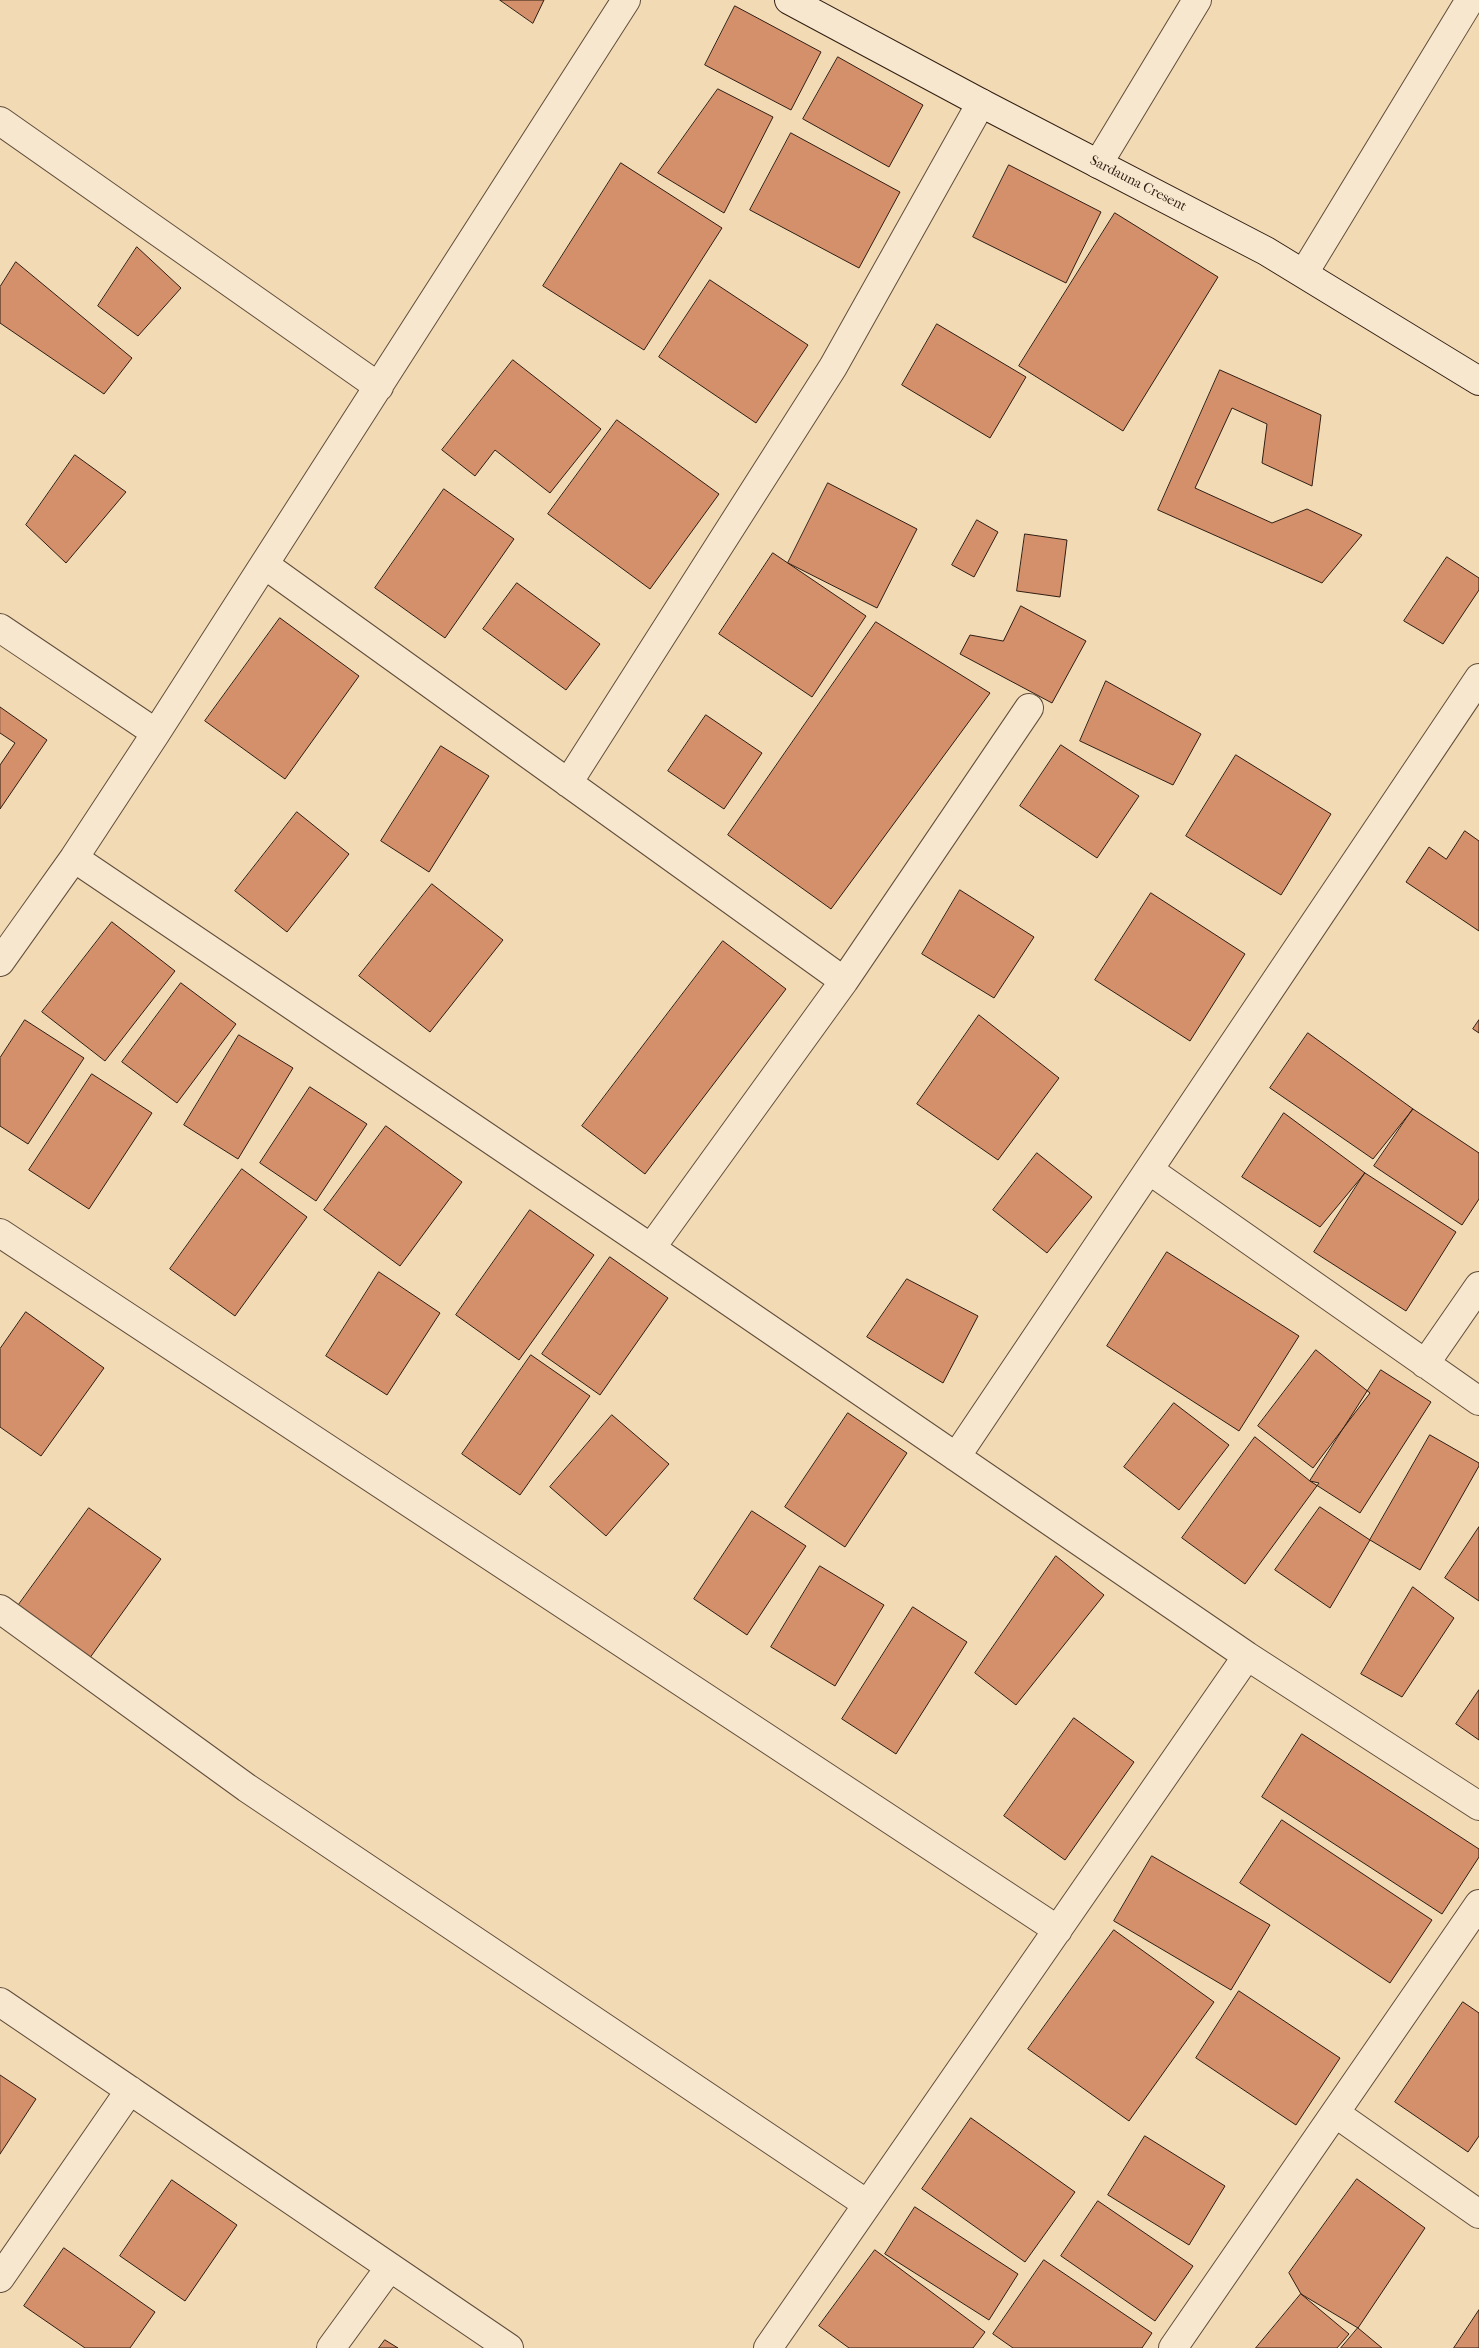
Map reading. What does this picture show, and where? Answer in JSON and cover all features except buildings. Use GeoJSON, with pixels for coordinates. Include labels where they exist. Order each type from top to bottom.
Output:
{"type":"FeatureCollection","features":[{"type":"Feature","properties":{"kind":"street"},"geometry":{"type":"LineString","coordinates":[[0,962],[74,858],[156,733],[626,0]]}},
{"type":"Feature","properties":{"kind":"street","name":"Sardauna Cresent"},"geometry":{"type":"LineString","coordinates":[[789,0],[981,103],[1266,251],[1479,381]]}},
{"type":"Feature","properties":{"kind":"street"},"geometry":{"type":"LineString","coordinates":[[1098,164],[1197,0]]}},
{"type":"Feature","properties":{"kind":"street"},"geometry":{"type":"LineString","coordinates":[[1304,273],[1471,12]]}},
{"type":"Feature","properties":{"kind":"street"},"geometry":{"type":"LineString","coordinates":[[568,783],[833,366],[981,103]]}},
{"type":"Feature","properties":{"kind":"street"},"geometry":{"type":"LineString","coordinates":[[0,121],[379,387]]}},
{"type":"Feature","properties":{"kind":"street"},"geometry":{"type":"LineString","coordinates":[[265,565],[844,981]]}},
{"type":"Feature","properties":{"kind":"street"},"geometry":{"type":"LineString","coordinates":[[0,628],[156,733]]}},
{"type":"Feature","properties":{"kind":"street"},"geometry":{"type":"LineString","coordinates":[[956,1457],[1479,678]]}},
{"type":"Feature","properties":{"kind":"street"},"geometry":{"type":"LineString","coordinates":[[651,1248],[844,981],[1029,708]]}},
{"type":"Feature","properties":{"kind":"street"},"geometry":{"type":"LineString","coordinates":[[74,858],[651,1248],[1247,1656],[1479,1806]]}},
{"type":"Feature","properties":{"kind":"street"},"geometry":{"type":"LineString","coordinates":[[1149,1170],[1479,1401]]}},
{"type":"Feature","properties":{"kind":"street"},"geometry":{"type":"LineString","coordinates":[[0,1233],[1058,1930]]}},
{"type":"Feature","properties":{"kind":"street"},"geometry":{"type":"LineString","coordinates":[[1425,1364],[1479,1286]]}},
{"type":"Feature","properties":{"kind":"street"},"geometry":{"type":"LineString","coordinates":[[0,1609],[247,1788],[867,2204]]}},
{"type":"Feature","properties":{"kind":"street"},"geometry":{"type":"LineString","coordinates":[[780,2344],[867,2204],[1247,1656]]}},
{"type":"Feature","properties":{"kind":"street"},"geometry":{"type":"LineString","coordinates":[[1174,2348],[1479,1904]]}},
{"type":"Feature","properties":{"kind":"street"},"geometry":{"type":"LineString","coordinates":[[0,2002],[509,2348]]}},
{"type":"Feature","properties":{"kind":"street"},"geometry":{"type":"LineString","coordinates":[[0,2278],[130,2090]]}},
{"type":"Feature","properties":{"kind":"street"},"geometry":{"type":"LineString","coordinates":[[1335,2113],[1479,2214]]}},
{"type":"Feature","properties":{"kind":"street"},"geometry":{"type":"LineString","coordinates":[[331,2348],[390,2267]]}}]}
